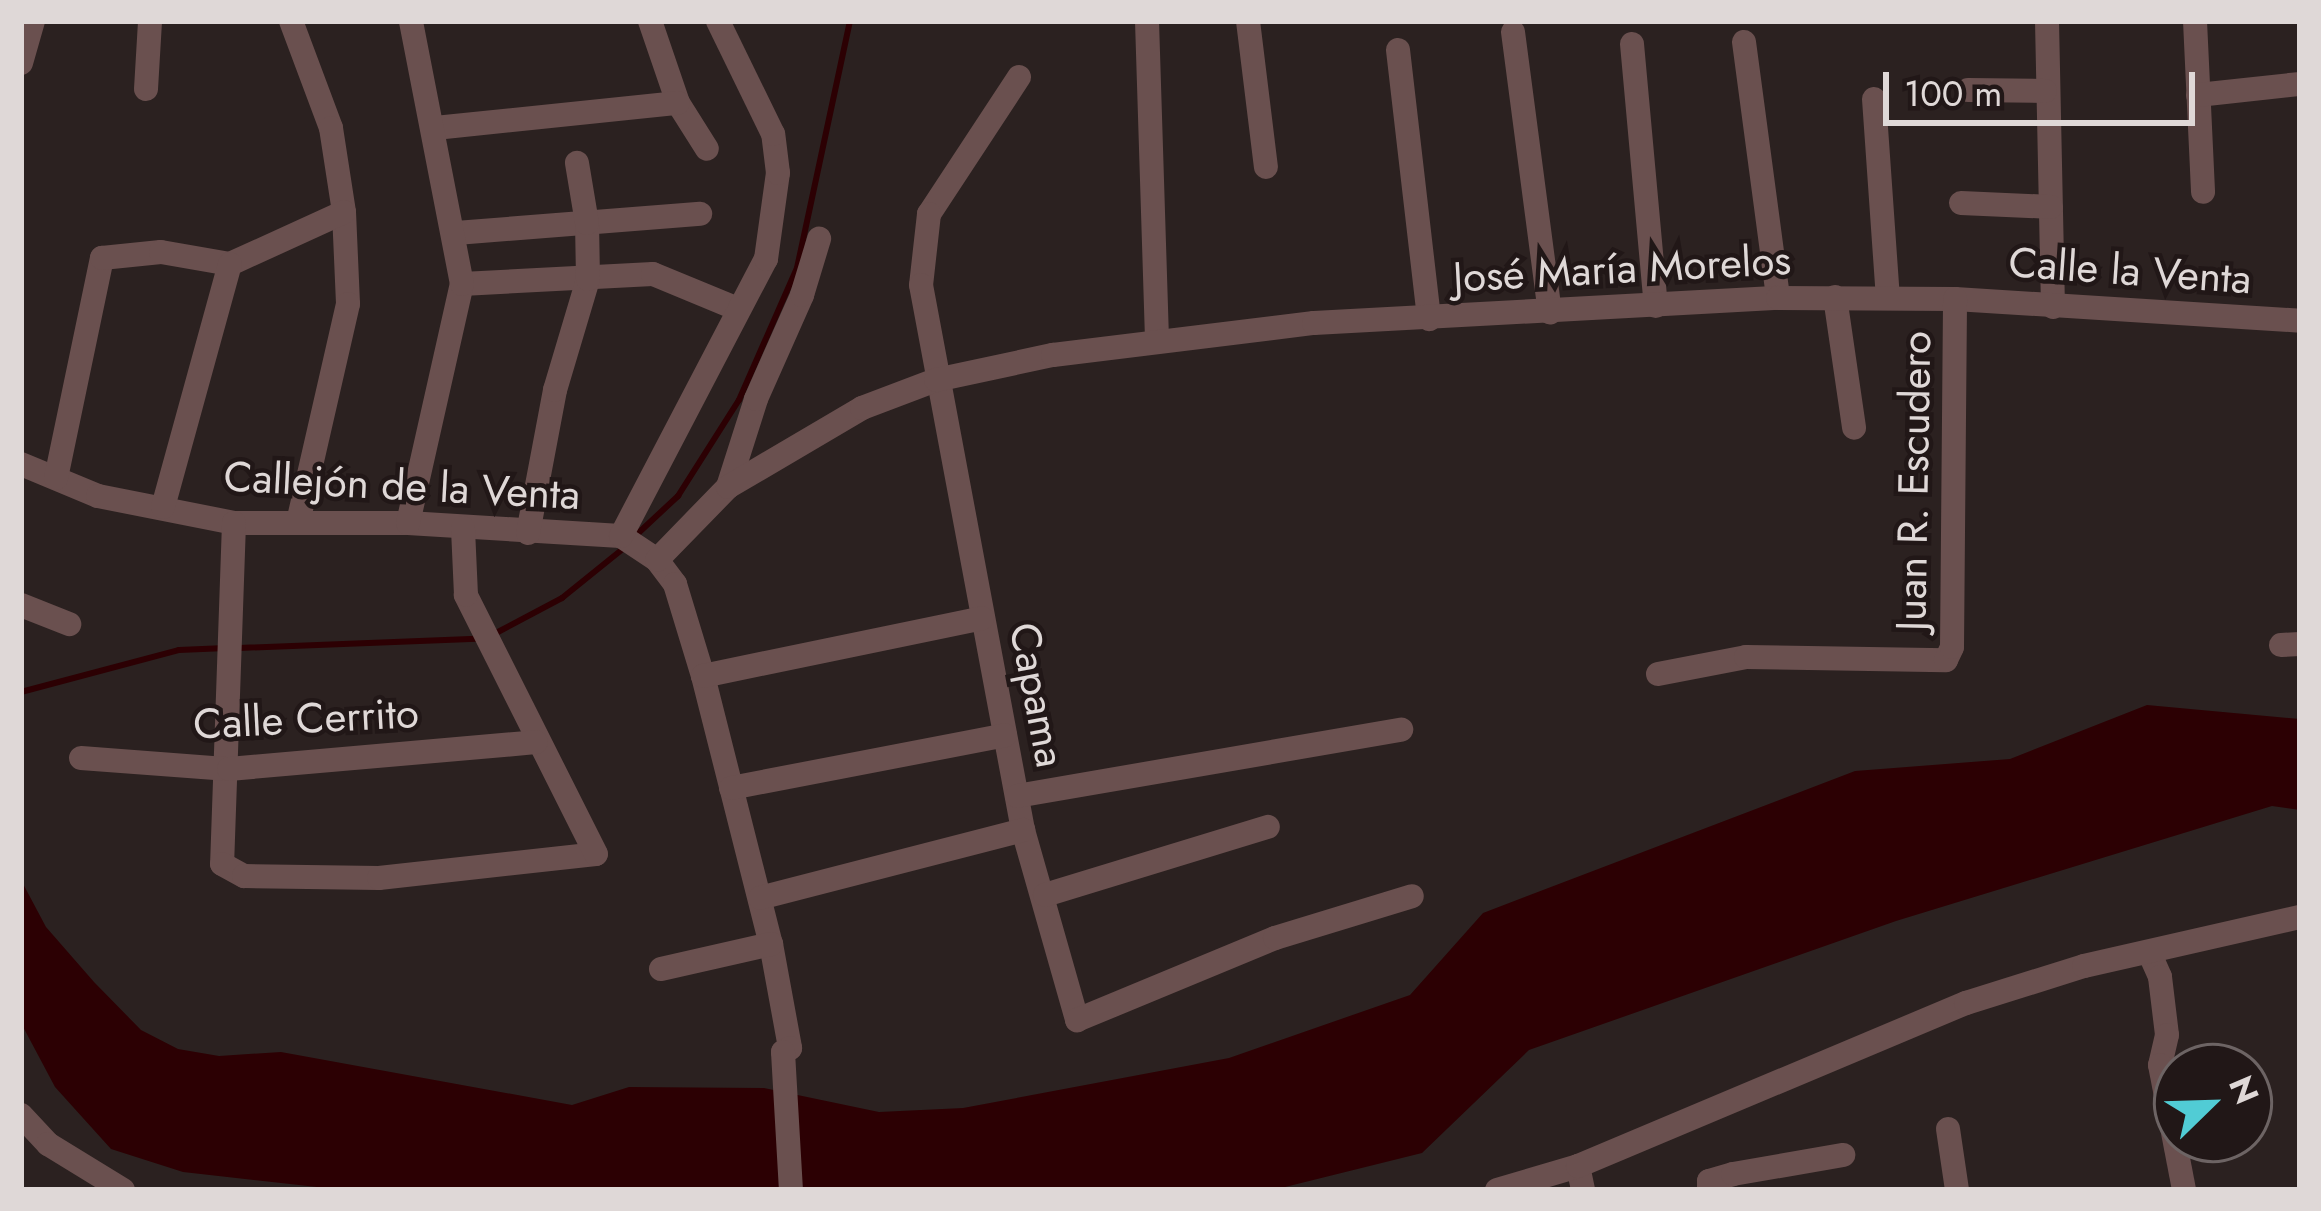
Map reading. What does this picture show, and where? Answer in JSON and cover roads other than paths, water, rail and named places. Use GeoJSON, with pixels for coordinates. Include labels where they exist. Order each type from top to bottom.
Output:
{"type":"FeatureCollection","features":[{"type":"Feature","properties":{"kind":"street"},"geometry":{"type":"LineString","coordinates":[[21,63],[33,21]]}},
{"type":"Feature","properties":{"kind":"street"},"geometry":{"type":"LineString","coordinates":[[146,89],[150,21]]}},
{"type":"Feature","properties":{"kind":"street"},"geometry":{"type":"LineString","coordinates":[[291,21],[331,128],[344,212],[348,304],[298,522]]}},
{"type":"Feature","properties":{"kind":"street"},"geometry":{"type":"LineString","coordinates":[[408,523],[462,284],[435,128],[410,21]]}},
{"type":"Feature","properties":{"kind":"street"},"geometry":{"type":"LineString","coordinates":[[650,21],[678,103],[706,149]]}},
{"type":"Feature","properties":{"kind":"street"},"geometry":{"type":"LineString","coordinates":[[636,546],[738,309],[766,259],[777,152],[752,82],[718,21]]}},
{"type":"Feature","properties":{"kind":"street"},"geometry":{"type":"LineString","coordinates":[[1147,21],[1156,340]]}},
{"type":"Feature","properties":{"kind":"street"},"geometry":{"type":"LineString","coordinates":[[1248,21],[1266,167]]}},
{"type":"Feature","properties":{"kind":"street"},"geometry":{"type":"LineString","coordinates":[[2047,21],[2044,92],[2053,307]]}},
{"type":"Feature","properties":{"kind":"street"},"geometry":{"type":"LineString","coordinates":[[2195,21],[2203,192]]}},
{"type":"Feature","properties":{"kind":"street"},"geometry":{"type":"LineString","coordinates":[[1513,32],[1550,313]]}},
{"type":"Feature","properties":{"kind":"street"},"geometry":{"type":"LineString","coordinates":[[1744,42],[1778,298]]}},
{"type":"Feature","properties":{"kind":"street"},"geometry":{"type":"LineString","coordinates":[[1632,44],[1656,306]]}},
{"type":"Feature","properties":{"kind":"street"},"geometry":{"type":"LineString","coordinates":[[1398,50],[1429,319]]}},
{"type":"Feature","properties":{"kind":"street","name":"Capama"},"geometry":{"type":"LineString","coordinates":[[1019,77],[929,214],[922,285],[935,380],[1023,830],[1077,1020],[1275,938],[1412,896]]}},
{"type":"Feature","properties":{"kind":"street"},"geometry":{"type":"LineString","coordinates":[[2198,95],[2300,84]]}},
{"type":"Feature","properties":{"kind":"street"},"geometry":{"type":"LineString","coordinates":[[1968,90],[2044,92]]}},
{"type":"Feature","properties":{"kind":"street"},"geometry":{"type":"LineString","coordinates":[[1874,99],[1888,298]]}},
{"type":"Feature","properties":{"kind":"street"},"geometry":{"type":"LineString","coordinates":[[435,128],[678,103]]}},
{"type":"Feature","properties":{"kind":"street"},"geometry":{"type":"LineString","coordinates":[[528,532],[555,390],[588,279],[587,224],[577,163]]}},
{"type":"Feature","properties":{"kind":"street"},"geometry":{"type":"LineString","coordinates":[[1961,203],[2051,207]]}},
{"type":"Feature","properties":{"kind":"street"},"geometry":{"type":"LineString","coordinates":[[56,478],[102,258],[161,252],[230,264],[344,212]]}},
{"type":"Feature","properties":{"kind":"street"},"geometry":{"type":"LineString","coordinates":[[455,233],[700,214]]}},
{"type":"Feature","properties":{"kind":"street"},"geometry":{"type":"LineString","coordinates":[[636,546],[728,487],[755,399],[802,296],[819,239]]}},
{"type":"Feature","properties":{"kind":"street"},"geometry":{"type":"LineString","coordinates":[[164,507],[230,264]]}},
{"type":"Feature","properties":{"kind":"street"},"geometry":{"type":"LineString","coordinates":[[462,284],[653,274],[738,309]]}},
{"type":"Feature","properties":{"kind":"street","name":"José María Morelos"},"geometry":{"type":"LineString","coordinates":[[728,487],[862,408],[935,380],[1053,355],[1293,325],[1778,298],[1955,299]]}},
{"type":"Feature","properties":{"kind":"street"},"geometry":{"type":"LineString","coordinates":[[1835,298],[1854,428]]}},
{"type":"Feature","properties":{"kind":"street","name":"Calle la Venta"},"geometry":{"type":"LineString","coordinates":[[1955,299],[2300,321]]}},
{"type":"Feature","properties":{"kind":"street","name":"Juan R. Escudero"},"geometry":{"type":"LineString","coordinates":[[1658,674],[1747,657],[1946,660],[1952,647],[1955,299]]}},
{"type":"Feature","properties":{"kind":"street","name":"Callejón de la Venta"},"geometry":{"type":"LineString","coordinates":[[21,464],[98,496],[234,523],[408,523],[636,546]]}},
{"type":"Feature","properties":{"kind":"street"},"geometry":{"type":"LineString","coordinates":[[234,523],[229,769],[222,864],[244,876],[379,878],[596,854],[466,595],[463,528]]}},
{"type":"Feature","properties":{"kind":"street"},"geometry":{"type":"LineString","coordinates":[[636,546],[675,584],[760,898],[790,1048],[783,1052],[790,1190]]}},
{"type":"Feature","properties":{"kind":"street"},"geometry":{"type":"LineString","coordinates":[[21,605],[69,624]]}},
{"type":"Feature","properties":{"kind":"street"},"geometry":{"type":"LineString","coordinates":[[703,676],[982,618]]}},
{"type":"Feature","properties":{"kind":"street"},"geometry":{"type":"LineString","coordinates":[[1017,796],[1401,730]]}},
{"type":"Feature","properties":{"kind":"street"},"geometry":{"type":"LineString","coordinates":[[731,788],[1005,736]]}},
{"type":"Feature","properties":{"kind":"street","name":"Calle Cerrito"},"geometry":{"type":"LineString","coordinates":[[81,758],[229,769],[536,742]]}},
{"type":"Feature","properties":{"kind":"street"},"geometry":{"type":"LineString","coordinates":[[1045,895],[1268,827]]}},
{"type":"Feature","properties":{"kind":"street"},"geometry":{"type":"LineString","coordinates":[[760,898],[1023,830]]}},
{"type":"Feature","properties":{"kind":"street"},"geometry":{"type":"LineString","coordinates":[[1497,1190],[1580,1178],[1966,1003],[2149,952],[2300,917]]}},
{"type":"Feature","properties":{"kind":"street"},"geometry":{"type":"LineString","coordinates":[[661,969],[771,944]]}},
{"type":"Feature","properties":{"kind":"street"},"geometry":{"type":"LineString","coordinates":[[2149,952],[2160,977],[2167,1034],[2160,1065],[2184,1190]]}},
{"type":"Feature","properties":{"kind":"street"},"geometry":{"type":"LineString","coordinates":[[21,1115],[48,1144],[123,1190]]}},
{"type":"Feature","properties":{"kind":"street"},"geometry":{"type":"LineString","coordinates":[[1948,1129],[1957,1190]]}},
{"type":"Feature","properties":{"kind":"street"},"geometry":{"type":"LineString","coordinates":[[1709,1190],[1709,1181],[1733,1174],[1843,1156]]}},
{"type":"Feature","properties":{"kind":"waterway"},"geometry":{"type":"LineString","coordinates":[[633,538],[678,496],[739,400],[797,268],[850,21]]}},
{"type":"Feature","properties":{"kind":"waterway"},"geometry":{"type":"LineString","coordinates":[[496,633],[562,598],[624,548]]}},
{"type":"Feature","properties":{"kind":"waterway"},"geometry":{"type":"LineString","coordinates":[[239,648],[477,639]]}},
{"type":"Feature","properties":{"kind":"waterway"},"geometry":{"type":"LineString","coordinates":[[21,692],[179,650],[226,648]]}}]}
